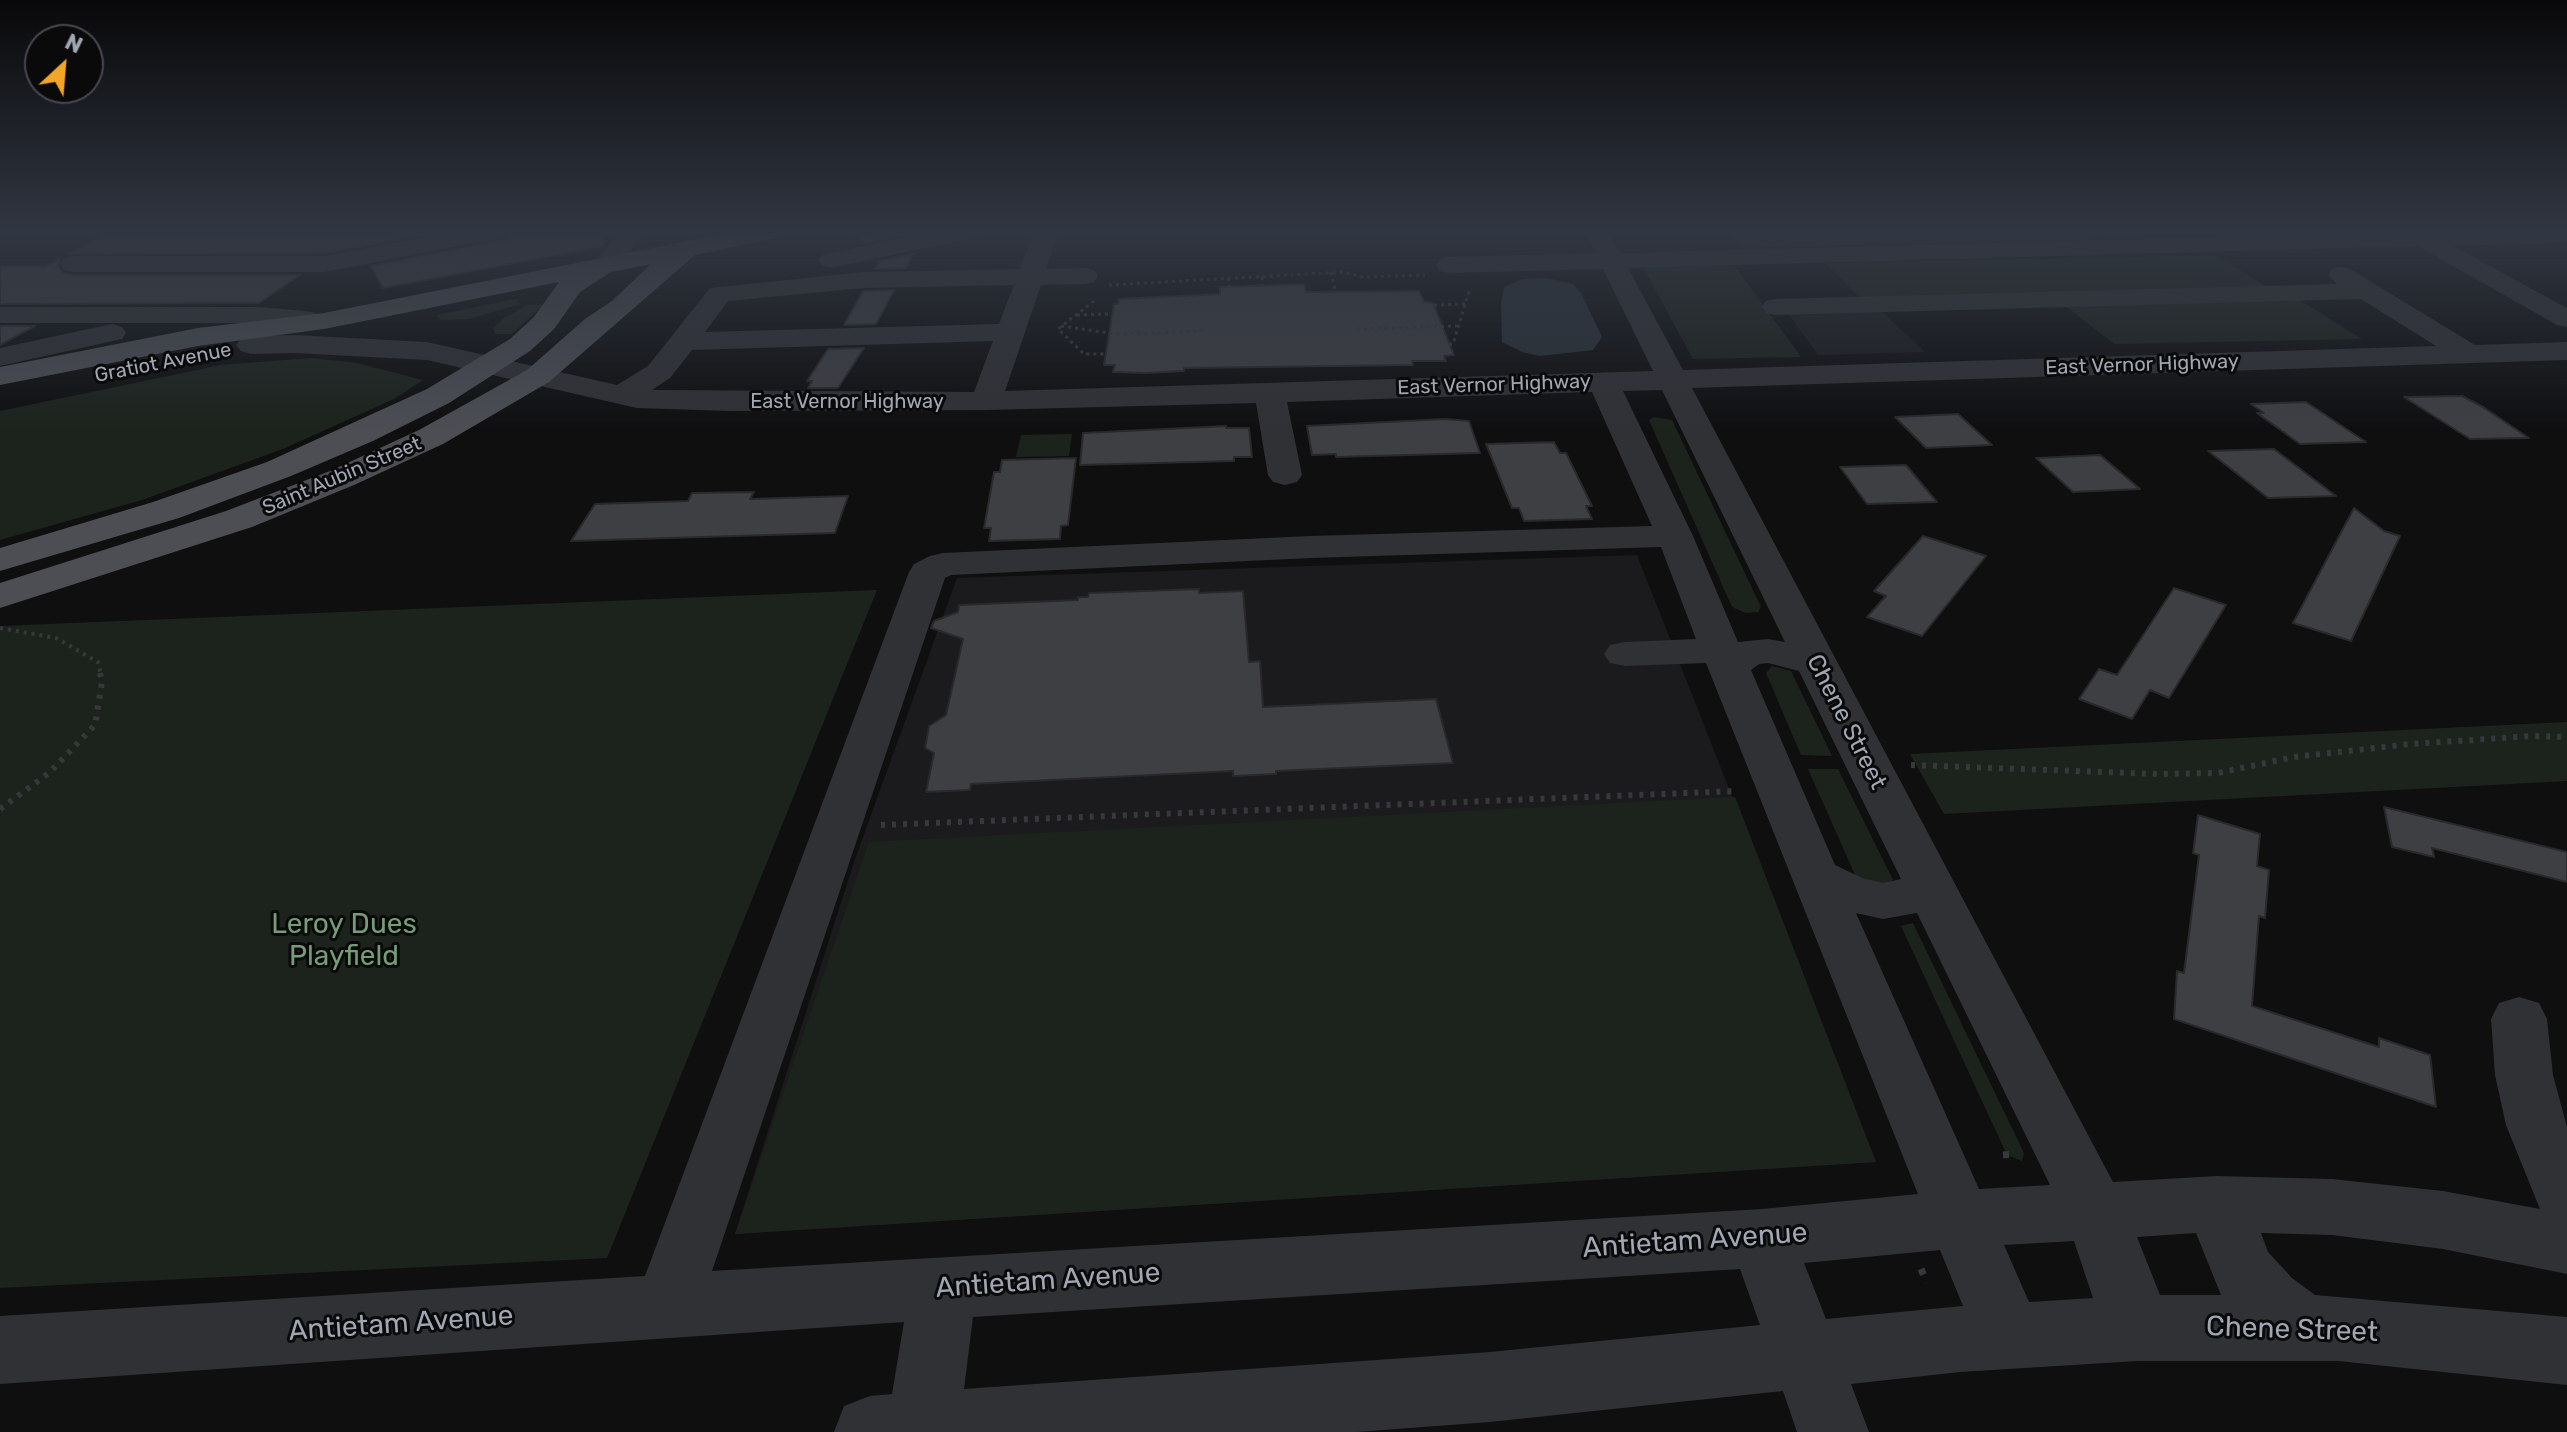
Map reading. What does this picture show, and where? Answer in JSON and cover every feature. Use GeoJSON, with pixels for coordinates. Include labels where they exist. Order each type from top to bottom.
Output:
{"type":"FeatureCollection","features":[{"type":"Feature","properties":{"kind":"main road","name":"Gratiot Avenue"},"geometry":{"type":"LineString","coordinates":[[0,376],[198,337],[324,321],[436,299]]}},
{"type":"Feature","properties":{"kind":"main road","name":"Saint Aubin Street"},"geometry":{"type":"LineString","coordinates":[[0,560],[166,510],[279,469],[376,428],[489,365],[537,331],[561,299]]}},
{"type":"Feature","properties":{"kind":"main road","name":"Saint Aubin Street"},"geometry":{"type":"LineString","coordinates":[[0,596],[196,534],[318,488],[431,437],[538,376],[595,325],[594,310],[600,299]]}},
{"type":"Feature","properties":{"kind":"main road"},"geometry":{"type":"LineString","coordinates":[[595,325],[630,299]]}},
{"type":"Feature","properties":{"kind":"main road","name":"Gratiot Avenue"},"geometry":{"type":"LineString","coordinates":[[0,396],[251,345],[324,321]]}},
{"type":"Feature","properties":{"kind":"main road"},"geometry":{"type":"LineString","coordinates":[[279,469],[318,488]]}},
{"type":"Feature","properties":{"kind":"street"},"geometry":{"type":"LineString","coordinates":[[623,395],[659,372],[717,299]]}},
{"type":"Feature","properties":{"kind":"street"},"geometry":{"type":"LineString","coordinates":[[986,401],[1023,299]]}},
{"type":"Feature","properties":{"kind":"street","name":"Chene Street"},"geometry":{"type":"LineString","coordinates":[[1630,299],[2096,1213],[2138,1328],[2338,1328],[2567,1351]]}},
{"type":"Feature","properties":{"kind":"street"},"geometry":{"type":"LineString","coordinates":[[1770,299],[1824,375]]}},
{"type":"Feature","properties":{"kind":"street"},"geometry":{"type":"LineString","coordinates":[[1776,307],[2078,299]]}},
{"type":"Feature","properties":{"kind":"street"},"geometry":{"type":"LineString","coordinates":[[2380,299],[2469,354]]}},
{"type":"Feature","properties":{"kind":"street"},"geometry":{"type":"LineString","coordinates":[[2531,299],[2567,319]]}},
{"type":"Feature","properties":{"kind":"street","name":"East Vernor Highway"},"geometry":{"type":"LineString","coordinates":[[0,315],[259,315],[324,321],[412,339],[427,351]]}},
{"type":"Feature","properties":{"kind":"street"},"geometry":{"type":"LineString","coordinates":[[686,341],[1011,332]]}},
{"type":"Feature","properties":{"kind":"street"},"geometry":{"type":"LineString","coordinates":[[0,357],[114,333]]}},
{"type":"Feature","properties":{"kind":"street"},"geometry":{"type":"LineString","coordinates":[[1878,344],[1910,372]]}},
{"type":"Feature","properties":{"kind":"street","name":"East Vernor Highway"},"geometry":{"type":"LineString","coordinates":[[251,345],[427,351],[623,395],[679,402],[986,401],[1270,393],[1684,400],[1824,375],[2567,351]]}},
{"type":"Feature","properties":{"kind":"street"},"geometry":{"type":"LineString","coordinates":[[1270,393],[1285,475]]}},
{"type":"Feature","properties":{"kind":"street"},"geometry":{"type":"LineString","coordinates":[[1613,401],[1638,412],[1670,412],[1684,400]]}},
{"type":"Feature","properties":{"kind":"street"},"geometry":{"type":"LineString","coordinates":[[1613,401],[1675,536],[2009,1335]]}},
{"type":"Feature","properties":{"kind":"street"},"geometry":{"type":"LineString","coordinates":[[667,1306],[928,572],[943,564],[1311,547],[1675,536]]}},
{"type":"Feature","properties":{"kind":"street"},"geometry":{"type":"LineString","coordinates":[[1625,654],[1720,643],[1751,625],[1783,622],[1790,616]]}},
{"type":"Feature","properties":{"kind":"street"},"geometry":{"type":"LineString","coordinates":[[1720,643],[1748,652],[1768,651],[1816,662]]}},
{"type":"Feature","properties":{"kind":"street"},"geometry":{"type":"LineString","coordinates":[[1815,877],[1849,893],[1883,901],[1904,898],[1928,888]]}},
{"type":"Feature","properties":{"kind":"street"},"geometry":{"type":"LineString","coordinates":[[2519,1019],[2524,1075],[2536,1125],[2567,1199]]}},
{"type":"Feature","properties":{"kind":"street"},"geometry":{"type":"LineString","coordinates":[[2238,1205],[2228,1232],[2243,1272],[2268,1300],[2302,1327]]}},
{"type":"Feature","properties":{"kind":"street"},"geometry":{"type":"LineString","coordinates":[[2096,1213],[2238,1205],[2332,1207],[2443,1220],[2567,1244]]}},
{"type":"Feature","properties":{"kind":"street","name":"Antietam Avenue"},"geometry":{"type":"LineString","coordinates":[[0,1350],[1762,1238],[1962,1219],[2096,1213]]}},
{"type":"Feature","properties":{"kind":"street"},"geometry":{"type":"LineString","coordinates":[[1762,1238],[1833,1432]]}},
{"type":"Feature","properties":{"kind":"street"},"geometry":{"type":"LineString","coordinates":[[943,1288],[905,1431],[1490,1387],[2009,1335],[2138,1328]]}},
{"type":"Feature","properties":{"kind":"path"},"geometry":{"type":"LineString","coordinates":[[1096,299],[1058,329],[1084,354],[1106,354]]}},
{"type":"Feature","properties":{"kind":"path"},"geometry":{"type":"LineString","coordinates":[[1449,344],[1453,344],[1466,299]]}},
{"type":"Feature","properties":{"kind":"path"},"geometry":{"type":"LineString","coordinates":[[1434,305],[1465,304]]}},
{"type":"Feature","properties":{"kind":"path"},"geometry":{"type":"LineString","coordinates":[[1076,315],[1108,314]]}},
{"type":"Feature","properties":{"kind":"path"},"geometry":{"type":"LineString","coordinates":[[1061,326],[1117,334],[1204,331]]}},
{"type":"Feature","properties":{"kind":"path"},"geometry":{"type":"LineString","coordinates":[[1357,329],[1458,326]]}},
{"type":"Feature","properties":{"kind":"path"},"geometry":{"type":"LineString","coordinates":[[0,628],[56,638],[81,650],[98,662],[102,682],[95,725],[49,773],[0,809]]}},
{"type":"Feature","properties":{"kind":"path"},"geometry":{"type":"LineString","coordinates":[[1912,765],[2158,774],[2218,773],[2294,757],[2411,744],[2533,736],[2567,737]]}},
{"type":"Feature","properties":{"kind":"path"},"geometry":{"type":"LineString","coordinates":[[837,827],[1740,791]]}},
{"type":"Feature","properties":{"kind":"shaded area"},"geometry":{"type":"Polygon","coordinates":[[[1502,299],[1584,299],[1602,337],[1593,350],[1540,356],[1522,352],[1502,342],[1502,299]]]}},
{"type":"Feature","properties":{"kind":"shaded area"},"geometry":{"type":"Polygon","coordinates":[[[1878,308],[1925,352],[1818,355],[1787,312],[1878,308]]]}},
{"type":"Feature","properties":{"kind":"shaded area"},"geometry":{"type":"Polygon","coordinates":[[[1637,555],[1876,1162],[735,1234],[855,859],[957,578],[1637,555]]]}},
{"type":"Feature","properties":{"kind":"green space"},"geometry":{"type":"Polygon","coordinates":[[[516,299],[520,304],[469,319],[440,320],[436,315],[516,299]]]}},
{"type":"Feature","properties":{"kind":"green space"},"geometry":{"type":"Polygon","coordinates":[[[1660,299],[1759,299],[1801,357],[1693,359],[1660,299]]]}},
{"type":"Feature","properties":{"kind":"green space"},"geometry":{"type":"Polygon","coordinates":[[[2298,299],[2362,339],[2114,344],[2063,304],[2298,299]]]}},
{"type":"Feature","properties":{"kind":"green space"},"geometry":{"type":"Polygon","coordinates":[[[527,305],[543,305],[512,334],[495,334],[493,328],[504,318],[527,305]]]}},
{"type":"Feature","properties":{"kind":"green space"},"geometry":{"type":"Polygon","coordinates":[[[311,358],[357,363],[423,380],[396,398],[283,449],[142,500],[0,540],[0,411],[221,365],[311,358]]]}},
{"type":"Feature","properties":{"kind":"green space"},"geometry":{"type":"Polygon","coordinates":[[[1654,417],[1672,420],[1761,607],[1758,612],[1746,613],[1732,607],[1649,420],[1654,417]]]}},
{"type":"Feature","properties":{"kind":"green space"},"geometry":{"type":"Polygon","coordinates":[[[1072,434],[1069,456],[1016,457],[1021,435],[1072,434]]]}},
{"type":"Feature","properties":{"kind":"green space","name":"Leroy Dues Playfield"},"geometry":{"type":"Polygon","coordinates":[[[877,590],[607,1258],[0,1288],[0,626],[877,590]]]}},
{"type":"Feature","properties":{"kind":"green space"},"geometry":{"type":"Polygon","coordinates":[[[1772,666],[1791,671],[1832,756],[1801,755],[1766,673],[1772,666]]]}},
{"type":"Feature","properties":{"kind":"green space"},"geometry":{"type":"Polygon","coordinates":[[[2567,722],[2567,781],[1944,814],[1910,754],[2567,722]]]}},
{"type":"Feature","properties":{"kind":"green space"},"geometry":{"type":"Polygon","coordinates":[[[1808,769],[1838,769],[1893,880],[1885,886],[1856,877],[1808,769]]]}},
{"type":"Feature","properties":{"kind":"green space"},"geometry":{"type":"Polygon","coordinates":[[[1735,797],[1876,1162],[735,1234],[869,842],[1735,797]]]}},
{"type":"Feature","properties":{"kind":"green space"},"geometry":{"type":"Polygon","coordinates":[[[1913,923],[2024,1153],[2022,1161],[2007,1155],[1901,926],[1913,923]]]}},
{"type":"Feature","properties":{"kind":"building"},"geometry":{"type":"Polygon","coordinates":[[[0,299],[265,299],[259,303],[0,304],[0,299]]]}},
{"type":"Feature","properties":{"kind":"building"},"geometry":{"type":"Polygon","coordinates":[[[859,299],[889,299],[876,324],[844,325],[859,299]]]}},
{"type":"Feature","properties":{"kind":"building"},"geometry":{"type":"Polygon","coordinates":[[[1119,299],[1423,299],[1424,302],[1433,303],[1454,355],[1444,356],[1446,361],[1412,361],[1413,365],[1113,372],[1115,365],[1104,365],[1114,304],[1118,304],[1119,299]]]}},
{"type":"Feature","properties":{"kind":"building"},"geometry":{"type":"Polygon","coordinates":[[[0,326],[35,326],[0,345],[0,326]]]}},
{"type":"Feature","properties":{"kind":"building"},"geometry":{"type":"Polygon","coordinates":[[[864,348],[838,388],[808,388],[812,381],[807,381],[828,349],[864,348]]]}},
{"type":"Feature","properties":{"kind":"building"},"geometry":{"type":"Polygon","coordinates":[[[2462,396],[2529,438],[2470,439],[2404,397],[2462,396]]]}},
{"type":"Feature","properties":{"kind":"building"},"geometry":{"type":"Polygon","coordinates":[[[2306,402],[2366,442],[2300,444],[2257,413],[2264,413],[2251,404],[2306,402]]]}},
{"type":"Feature","properties":{"kind":"building"},"geometry":{"type":"Polygon","coordinates":[[[1958,414],[1992,445],[1926,448],[1895,417],[1958,414]]]}},
{"type":"Feature","properties":{"kind":"building"},"geometry":{"type":"Polygon","coordinates":[[[1445,419],[1469,421],[1480,453],[1312,455],[1307,426],[1445,419]]]}},
{"type":"Feature","properties":{"kind":"building"},"geometry":{"type":"Polygon","coordinates":[[[1226,426],[1249,428],[1252,457],[1234,457],[1234,461],[1080,465],[1083,433],[1226,426]]]}},
{"type":"Feature","properties":{"kind":"building"},"geometry":{"type":"Polygon","coordinates":[[[1554,442],[1560,453],[1566,453],[1592,506],[1586,506],[1592,519],[1524,521],[1519,508],[1512,508],[1486,444],[1554,442]]]}},
{"type":"Feature","properties":{"kind":"building"},"geometry":{"type":"Polygon","coordinates":[[[2274,449],[2336,496],[2268,498],[2208,451],[2274,449]]]}},
{"type":"Feature","properties":{"kind":"building"},"geometry":{"type":"Polygon","coordinates":[[[2100,455],[2140,489],[2073,492],[2036,458],[2100,455]]]}},
{"type":"Feature","properties":{"kind":"building"},"geometry":{"type":"Polygon","coordinates":[[[1076,458],[1068,525],[1061,526],[1060,539],[989,541],[991,528],[984,528],[994,472],[1000,472],[1002,460],[1076,458]]]}},
{"type":"Feature","properties":{"kind":"building"},"geometry":{"type":"Polygon","coordinates":[[[1906,465],[1937,502],[1867,504],[1840,467],[1906,465]]]}},
{"type":"Feature","properties":{"kind":"building"},"geometry":{"type":"Polygon","coordinates":[[[754,492],[750,499],[848,496],[835,533],[571,541],[595,504],[688,501],[692,493],[754,492]]]}},
{"type":"Feature","properties":{"kind":"building"},"geometry":{"type":"Polygon","coordinates":[[[2354,508],[2384,531],[2400,536],[2351,641],[2293,623],[2354,508]]]}},
{"type":"Feature","properties":{"kind":"building"},"geometry":{"type":"Polygon","coordinates":[[[1923,536],[1986,556],[1922,636],[1867,617],[1886,596],[1874,591],[1923,536]]]}},
{"type":"Feature","properties":{"kind":"building"},"geometry":{"type":"Polygon","coordinates":[[[2174,588],[2226,605],[2169,698],[2150,690],[2132,719],[2079,699],[2099,669],[2117,675],[2174,588]]]}},
{"type":"Feature","properties":{"kind":"building"},"geometry":{"type":"Polygon","coordinates":[[[1199,589],[1199,593],[1243,591],[1249,662],[1260,661],[1263,707],[1436,699],[1453,763],[1276,771],[1276,774],[1233,776],[1233,771],[971,784],[970,790],[926,792],[934,753],[925,748],[929,726],[946,715],[963,639],[931,628],[934,621],[958,612],[959,605],[1078,600],[1078,597],[1088,597],[1089,593],[1199,589]]]}},
{"type":"Feature","properties":{"kind":"building"},"geometry":{"type":"Polygon","coordinates":[[[2384,807],[2567,852],[2567,882],[2432,848],[2434,857],[2392,847],[2384,807]]]}},
{"type":"Feature","properties":{"kind":"building"},"geometry":{"type":"Polygon","coordinates":[[[2198,815],[2260,834],[2257,866],[2269,870],[2265,918],[2259,916],[2252,1006],[2379,1047],[2379,1038],[2430,1055],[2436,1107],[2174,1019],[2177,971],[2184,973],[2199,855],[2193,853],[2198,815]]]}}]}
